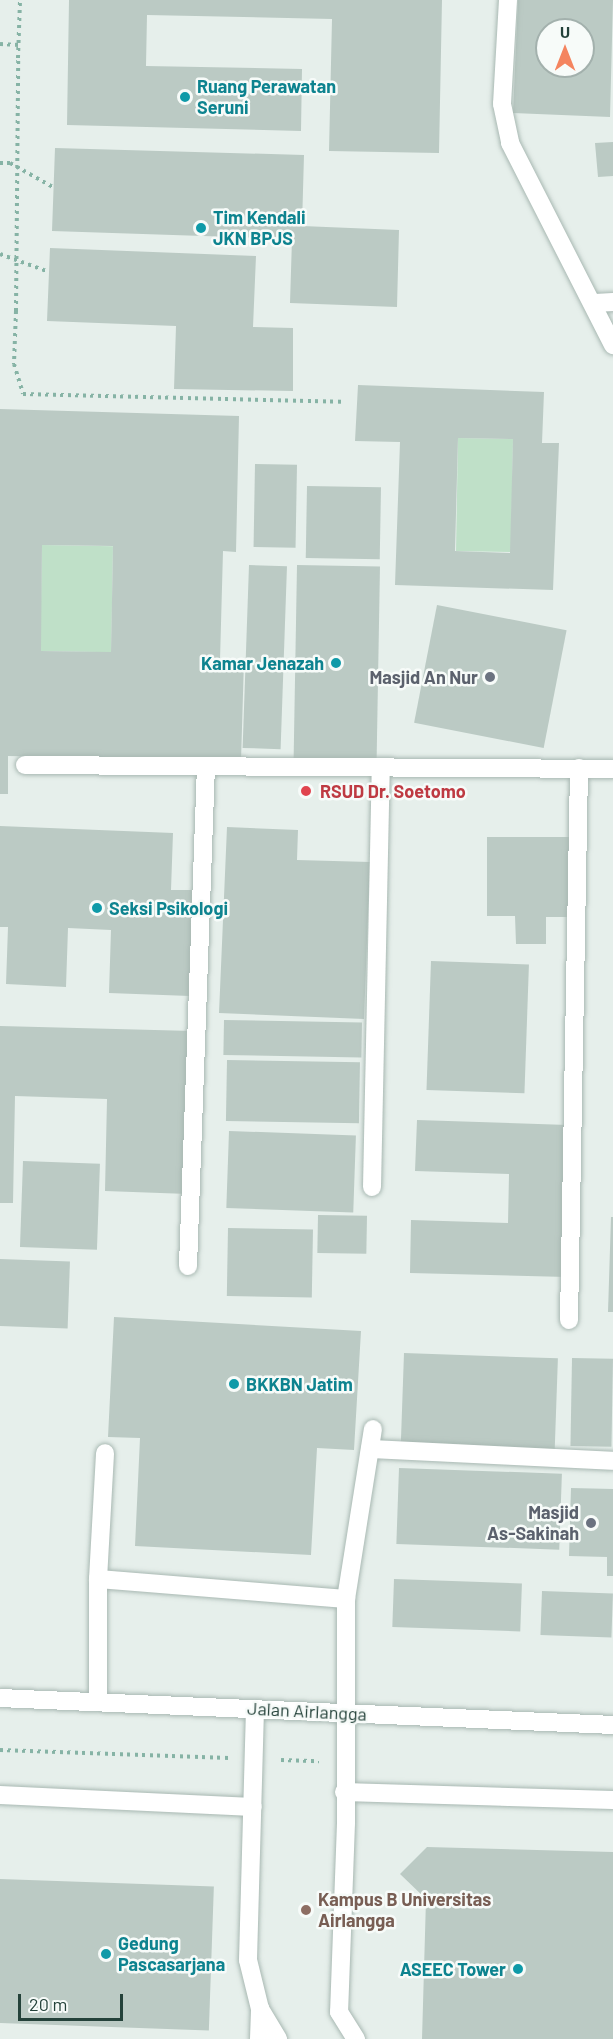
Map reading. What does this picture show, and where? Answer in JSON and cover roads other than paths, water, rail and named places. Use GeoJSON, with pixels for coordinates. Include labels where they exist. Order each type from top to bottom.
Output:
{"type":"FeatureCollection","features":[{"type":"Feature","properties":{"kind":"main road"},"geometry":{"type":"LineString","coordinates":[[508,0],[502,104],[510,143],[595,303],[613,345]]}},
{"type":"Feature","properties":{"kind":"main road"},"geometry":{"type":"LineString","coordinates":[[595,303],[613,302]]}},
{"type":"Feature","properties":{"kind":"main road"},"geometry":{"type":"LineString","coordinates":[[25,765],[613,769]]}},
{"type":"Feature","properties":{"kind":"main road"},"geometry":{"type":"LineString","coordinates":[[188,1266],[206,766]]}},
{"type":"Feature","properties":{"kind":"main road"},"geometry":{"type":"LineString","coordinates":[[372,1187],[381,767]]}},
{"type":"Feature","properties":{"kind":"main road"},"geometry":{"type":"LineString","coordinates":[[569,1320],[579,768]]}},
{"type":"Feature","properties":{"kind":"main road"},"geometry":{"type":"LineString","coordinates":[[356,2039],[339,2012],[345,1792],[342,1713],[346,1599],[373,1429]]}},
{"type":"Feature","properties":{"kind":"main road"},"geometry":{"type":"LineString","coordinates":[[370,1449],[613,1461]]}},
{"type":"Feature","properties":{"kind":"main road"},"geometry":{"type":"LineString","coordinates":[[98,1702],[98,1579],[105,1453]]}},
{"type":"Feature","properties":{"kind":"main road"},"geometry":{"type":"LineString","coordinates":[[98,1579],[346,1599]]}},
{"type":"Feature","properties":{"kind":"main road","name":"Jalan Airlangga"},"geometry":{"type":"LineString","coordinates":[[0,1698],[613,1725]]}},
{"type":"Feature","properties":{"kind":"main road"},"geometry":{"type":"LineString","coordinates":[[258,1709],[248,1960],[260,2009],[278,2039]]}},
{"type":"Feature","properties":{"kind":"main road"},"geometry":{"type":"LineString","coordinates":[[256,1759],[253,1962],[260,2009],[259,2039]]}},
{"type":"Feature","properties":{"kind":"main road"},"geometry":{"type":"LineString","coordinates":[[345,1792],[613,1800]]}},
{"type":"Feature","properties":{"kind":"main road"},"geometry":{"type":"LineString","coordinates":[[0,1795],[253,1807]]}},
{"type":"Feature","properties":{"kind":"place","name":"Ruang Perawatan Seruni"},"geometry":{"type":"Point","coordinates":[185,97]}},
{"type":"Feature","properties":{"kind":"place","name":"Tim Kendali JKN BPJS"},"geometry":{"type":"Point","coordinates":[201,228]}},
{"type":"Feature","properties":{"kind":"place","name":"Kamar Jenazah"},"geometry":{"type":"Point","coordinates":[336,663]}},
{"type":"Feature","properties":{"kind":"place","name":"Masjid An Nur"},"geometry":{"type":"Point","coordinates":[490,677]}},
{"type":"Feature","properties":{"kind":"place","name":"RSUD Dr. Soetomo"},"geometry":{"type":"Point","coordinates":[306,791]}},
{"type":"Feature","properties":{"kind":"place","name":"Seksi Psikologi"},"geometry":{"type":"Point","coordinates":[97,908]}},
{"type":"Feature","properties":{"kind":"place","name":"BKKBN Jatim"},"geometry":{"type":"Point","coordinates":[234,1384]}},
{"type":"Feature","properties":{"kind":"place","name":"Masjid As-Sakinah"},"geometry":{"type":"Point","coordinates":[591,1523]}},
{"type":"Feature","properties":{"kind":"place","name":"Kampus B Universitas Airlangga"},"geometry":{"type":"Point","coordinates":[306,1910]}},
{"type":"Feature","properties":{"kind":"place","name":"Gedung Pascasarjana"},"geometry":{"type":"Point","coordinates":[106,1954]}},
{"type":"Feature","properties":{"kind":"place","name":"ASEEC Tower"},"geometry":{"type":"Point","coordinates":[518,1969]}}]}
